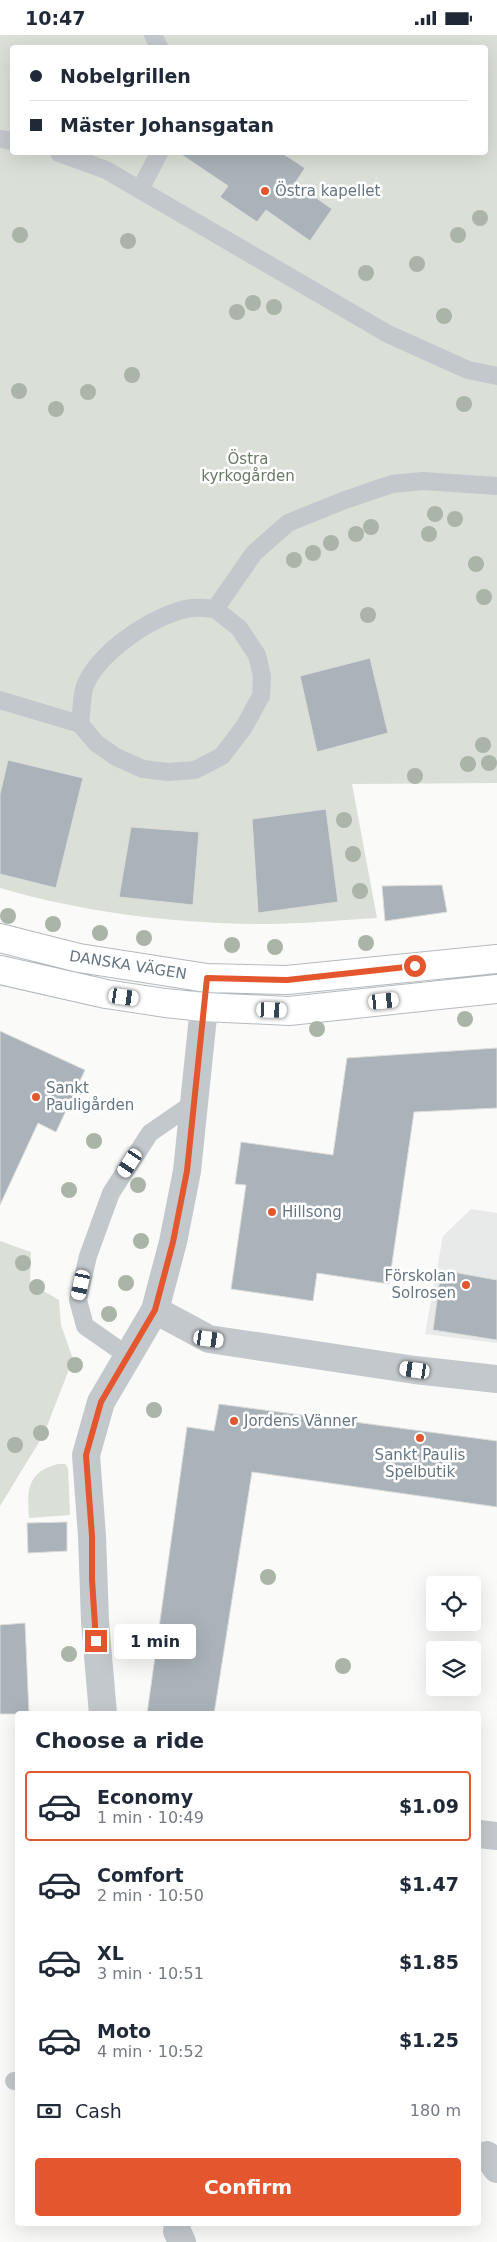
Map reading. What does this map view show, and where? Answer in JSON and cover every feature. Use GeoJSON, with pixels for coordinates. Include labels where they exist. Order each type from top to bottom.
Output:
{"type":"FeatureCollection","features":[{"type":"Feature","properties":{"kind":"street","name":"DANSKA VÄGEN"},"geometry":{"type":"LineString","coordinates":[[0,938],[79,958],[207,978],[287,980],[497,959]]}},
{"type":"Feature","properties":{"kind":"street","name":"DANSKA VÄGEN"},"geometry":{"type":"LineString","coordinates":[[0,970],[106,994],[204,1007],[289,1011],[497,989]]}},
{"type":"Feature","properties":{"kind":"street"},"geometry":{"type":"LineString","coordinates":[[103,1711],[95,1621],[92,1536],[86,1455],[101,1402],[155,1310],[173,1242],[187,1171],[207,978]]}},
{"type":"Feature","properties":{"kind":"street"},"geometry":{"type":"LineString","coordinates":[[155,1310],[209,1339],[415,1370],[497,1379]]}},
{"type":"Feature","properties":{"kind":"street"},"geometry":{"type":"LineString","coordinates":[[481,1834],[497,1837]]}},
{"type":"Feature","properties":{"kind":"lane"},"geometry":{"type":"LineString","coordinates":[[65,155],[106,170],[388,334],[468,370],[497,376]]}},
{"type":"Feature","properties":{"kind":"lane"},"geometry":{"type":"LineString","coordinates":[[140,190],[158,155]]}},
{"type":"Feature","properties":{"kind":"lane"},"geometry":{"type":"LineString","coordinates":[[215,609],[254,553],[288,523],[392,484],[423,481],[497,486]]}},
{"type":"Feature","properties":{"kind":"lane"},"geometry":{"type":"LineString","coordinates":[[0,699],[80,723],[96,743],[116,757],[143,769],[168,772],[195,769],[222,756],[244,727],[260,696],[262,676],[257,655],[239,628],[215,609],[190,608],[168,616],[130,635],[102,658],[84,688],[80,723]]}},
{"type":"Feature","properties":{"kind":"lane"},"geometry":{"type":"LineString","coordinates":[[128,1356],[85,1326],[78,1300],[88,1256],[111,1193],[150,1133],[194,1102]]}},
{"type":"Feature","properties":{"kind":"shaded area","name":"Förskolan Solrosen"},"geometry":{"type":"Polygon","coordinates":[[[471,1209],[497,1213],[497,1343],[425,1334],[443,1236],[471,1209]]]}},
{"type":"Feature","properties":{"kind":"green space","name":"Östra kyrkogården"},"geometry":{"type":"Polygon","coordinates":[[[0,35],[497,35],[497,783],[352,784],[377,918],[281,924],[199,922],[132,915],[32,897],[0,888],[0,35]]]}},
{"type":"Feature","properties":{"kind":"green space"},"geometry":{"type":"Polygon","coordinates":[[[0,1241],[31,1252],[30,1283],[59,1300],[61,1325],[73,1359],[44,1434],[0,1506],[0,1241]]]}},
{"type":"Feature","properties":{"kind":"green space"},"geometry":{"type":"Polygon","coordinates":[[[58,1464],[65,1464],[68,1468],[70,1515],[29,1518],[28,1499],[31,1483],[40,1472],[58,1464]]]}},
{"type":"Feature","properties":{"kind":"building","name":"Östra kapellet"},"geometry":{"type":"Polygon","coordinates":[[[182,155],[285,155],[305,168],[295,183],[332,209],[310,241],[266,210],[257,222],[220,197],[228,186],[182,155]]]}},
{"type":"Feature","properties":{"kind":"building"},"geometry":{"type":"Polygon","coordinates":[[[370,658],[388,733],[317,752],[300,676],[370,658]]]}},
{"type":"Feature","properties":{"kind":"building"},"geometry":{"type":"Polygon","coordinates":[[[8,760],[83,778],[56,888],[0,874],[0,794],[8,760]]]}},
{"type":"Feature","properties":{"kind":"building"},"geometry":{"type":"Polygon","coordinates":[[[326,809],[338,902],[258,913],[252,819],[326,809]]]}},
{"type":"Feature","properties":{"kind":"building"},"geometry":{"type":"Polygon","coordinates":[[[131,827],[199,832],[193,905],[119,897],[131,827]]]}},
{"type":"Feature","properties":{"kind":"building"},"geometry":{"type":"Polygon","coordinates":[[[442,885],[447,912],[385,921],[382,886],[442,885]]]}},
{"type":"Feature","properties":{"kind":"building","name":"Sankt Pauligården"},"geometry":{"type":"Polygon","coordinates":[[[0,1031],[85,1070],[56,1132],[38,1123],[0,1205],[0,1031]]]}},
{"type":"Feature","properties":{"kind":"building"},"geometry":{"type":"Polygon","coordinates":[[[497,1048],[497,1108],[414,1112],[389,1284],[317,1273],[313,1301],[231,1289],[246,1185],[235,1184],[241,1142],[333,1155],[347,1058],[497,1048]]]}},
{"type":"Feature","properties":{"kind":"building"},"geometry":{"type":"Polygon","coordinates":[[[441,1270],[497,1280],[497,1340],[433,1330],[441,1270]]]}},
{"type":"Feature","properties":{"kind":"building"},"geometry":{"type":"Polygon","coordinates":[[[219,1404],[497,1441],[497,1507],[252,1472],[214,1711],[147,1711],[187,1427],[214,1431],[219,1404]]]}},
{"type":"Feature","properties":{"kind":"building"},"geometry":{"type":"Polygon","coordinates":[[[67,1522],[67,1551],[28,1553],[27,1523],[67,1522]]]}},
{"type":"Feature","properties":{"kind":"building"},"geometry":{"type":"Polygon","coordinates":[[[25,1623],[29,1711],[15,1711],[15,1714],[0,1714],[0,1625],[25,1623]]]}},
{"type":"Feature","properties":{"kind":"place","name":"Östra kapellet"},"geometry":{"type":"Point","coordinates":[265,191]}},
{"type":"Feature","properties":{"kind":"place","name":"Sankt Pauligården"},"geometry":{"type":"Point","coordinates":[36,1097]}},
{"type":"Feature","properties":{"kind":"place","name":"Hillsong"},"geometry":{"type":"Point","coordinates":[272,1212]}},
{"type":"Feature","properties":{"kind":"place","name":"Förskolan Solrosen"},"geometry":{"type":"Point","coordinates":[466,1285]}},
{"type":"Feature","properties":{"kind":"place","name":"Jordens Vänner"},"geometry":{"type":"Point","coordinates":[234,1421]}},
{"type":"Feature","properties":{"kind":"place","name":"Sankt Paulis Spelbutik"},"geometry":{"type":"Point","coordinates":[420,1438]}},
{"type":"Feature","properties":{"kind":"route"},"geometry":{"type":"LineString","coordinates":[[96,1641],[92,1579],[92,1536],[86,1455],[101,1402],[155,1310],[173,1242],[187,1171],[207,978],[287,980],[415,966]]}}]}
